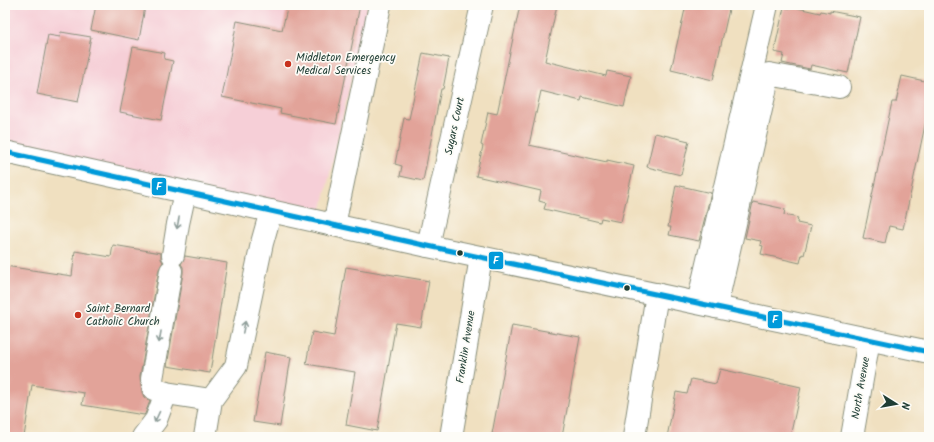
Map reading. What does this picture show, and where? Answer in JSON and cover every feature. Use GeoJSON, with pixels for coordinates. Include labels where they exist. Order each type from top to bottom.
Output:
{"type":"FeatureCollection","features":[{"type":"Feature","properties":{"kind":"street"},"geometry":{"type":"LineString","coordinates":[[334,225],[380,5]]}},
{"type":"Feature","properties":{"kind":"street","name":"Sugars Court"},"geometry":{"type":"LineString","coordinates":[[428,246],[482,5]]}},
{"type":"Feature","properties":{"kind":"street"},"geometry":{"type":"LineString","coordinates":[[707,305],[767,5]]}},
{"type":"Feature","properties":{"kind":"street"},"geometry":{"type":"LineString","coordinates":[[707,305],[769,74],[839,87]]}},
{"type":"Feature","properties":{"kind":"street"},"geometry":{"type":"LineString","coordinates":[[5,152],[428,246],[929,352]]}},
{"type":"Feature","properties":{"kind":"street"},"geometry":{"type":"LineString","coordinates":[[185,192],[178,224],[152,379],[154,389],[166,394],[212,400]]}},
{"type":"Feature","properties":{"kind":"street"},"geometry":{"type":"LineString","coordinates":[[205,437],[212,400],[236,366],[262,243],[271,211]]}},
{"type":"Feature","properties":{"kind":"street","name":"Franklin Avenue"},"geometry":{"type":"LineString","coordinates":[[451,437],[481,257]]}},
{"type":"Feature","properties":{"kind":"street"},"geometry":{"type":"LineString","coordinates":[[634,437],[657,294]]}},
{"type":"Feature","properties":{"kind":"street","name":"North Avenue"},"geometry":{"type":"LineString","coordinates":[[852,437],[869,339]]}},
{"type":"Feature","properties":{"kind":"street"},"geometry":{"type":"LineString","coordinates":[[143,437],[156,420],[166,394]]}},
{"type":"Feature","properties":{"kind":"shaded area"},"geometry":{"type":"Polygon","coordinates":[[[5,5],[368,5],[319,222],[5,152],[5,5]]]}},
{"type":"Feature","properties":{"kind":"building"},"geometry":{"type":"Polygon","coordinates":[[[96,5],[133,5],[145,7],[139,40],[91,30],[96,5]]]}},
{"type":"Feature","properties":{"kind":"building","name":"Middleton Emergency Medical Services"},"geometry":{"type":"Polygon","coordinates":[[[288,5],[360,5],[336,124],[280,113],[281,109],[222,97],[237,21],[282,30],[288,5]]]}},
{"type":"Feature","properties":{"kind":"building"},"geometry":{"type":"Polygon","coordinates":[[[520,5],[557,5],[545,61],[606,76],[607,71],[631,76],[624,107],[582,97],[581,101],[541,91],[529,145],[607,162],[607,160],[634,166],[621,222],[601,218],[600,222],[544,209],[546,203],[539,201],[541,191],[476,176],[483,146],[481,145],[488,112],[497,114],[520,5]]]}},
{"type":"Feature","properties":{"kind":"building"},"geometry":{"type":"Polygon","coordinates":[[[686,5],[730,5],[713,80],[671,70],[686,5]]]}},
{"type":"Feature","properties":{"kind":"building"},"geometry":{"type":"Polygon","coordinates":[[[784,7],[792,9],[793,7],[820,13],[821,11],[830,13],[830,11],[860,17],[848,73],[811,65],[810,69],[782,63],[784,54],[774,52],[784,7]]]}},
{"type":"Feature","properties":{"kind":"building"},"geometry":{"type":"Polygon","coordinates":[[[61,32],[91,37],[78,102],[37,94],[48,35],[60,37],[61,32]]]}},
{"type":"Feature","properties":{"kind":"building"},"geometry":{"type":"Polygon","coordinates":[[[133,47],[165,53],[164,59],[173,61],[161,120],[120,112],[133,47]]]}},
{"type":"Feature","properties":{"kind":"building"},"geometry":{"type":"Polygon","coordinates":[[[423,53],[449,58],[443,89],[441,89],[423,181],[400,176],[402,166],[395,164],[404,118],[409,119],[423,53]]]}},
{"type":"Feature","properties":{"kind":"building"},"geometry":{"type":"Polygon","coordinates":[[[902,76],[929,82],[929,106],[903,229],[889,226],[885,243],[863,238],[892,102],[896,102],[902,76]]]}},
{"type":"Feature","properties":{"kind":"building"},"geometry":{"type":"Polygon","coordinates":[[[655,133],[689,141],[681,175],[647,167],[655,133]]]}},
{"type":"Feature","properties":{"kind":"building"},"geometry":{"type":"Polygon","coordinates":[[[676,185],[711,193],[699,241],[669,235],[671,227],[668,227],[676,185]]]}},
{"type":"Feature","properties":{"kind":"building"},"geometry":{"type":"Polygon","coordinates":[[[753,202],[785,209],[784,215],[798,218],[797,223],[811,226],[804,255],[802,254],[800,263],[761,254],[763,246],[760,245],[761,241],[745,238],[753,202]]]}},
{"type":"Feature","properties":{"kind":"building","name":"Saint Bernard Catholic Church"},"geometry":{"type":"Polygon","coordinates":[[[113,245],[161,253],[161,259],[163,262],[159,269],[140,377],[144,397],[150,401],[145,414],[82,405],[84,393],[32,385],[24,437],[5,437],[5,266],[72,276],[75,251],[111,257],[113,245]]]}},
{"type":"Feature","properties":{"kind":"building"},"geometry":{"type":"Polygon","coordinates":[[[185,256],[227,263],[210,373],[167,366],[183,273],[183,267],[181,264],[185,256]]]}},
{"type":"Feature","properties":{"kind":"building"},"geometry":{"type":"Polygon","coordinates":[[[346,267],[429,281],[421,327],[396,323],[377,431],[346,425],[355,372],[306,364],[312,332],[334,336],[346,267]]]}},
{"type":"Feature","properties":{"kind":"building"},"geometry":{"type":"Polygon","coordinates":[[[512,325],[580,337],[562,437],[509,437],[492,434],[512,325]]]}},
{"type":"Feature","properties":{"kind":"building"},"geometry":{"type":"Polygon","coordinates":[[[265,352],[291,357],[280,426],[253,422],[265,352]]]}},
{"type":"Feature","properties":{"kind":"building"},"geometry":{"type":"Polygon","coordinates":[[[720,369],[801,387],[790,437],[667,437],[676,392],[687,394],[691,379],[716,384],[720,369]]]}},
{"type":"Feature","properties":{"kind":"transit line","name":"F"},"geometry":{"type":"LineString","coordinates":[[5,152],[428,246],[929,352]]}},
{"type":"Feature","properties":{"kind":"place","name":"Middleton Emergency Medical Services"},"geometry":{"type":"Point","coordinates":[288,64]}},
{"type":"Feature","properties":{"kind":"place","name":"Saint Bernard Catholic Church"},"geometry":{"type":"Point","coordinates":[78,315]}}]}
